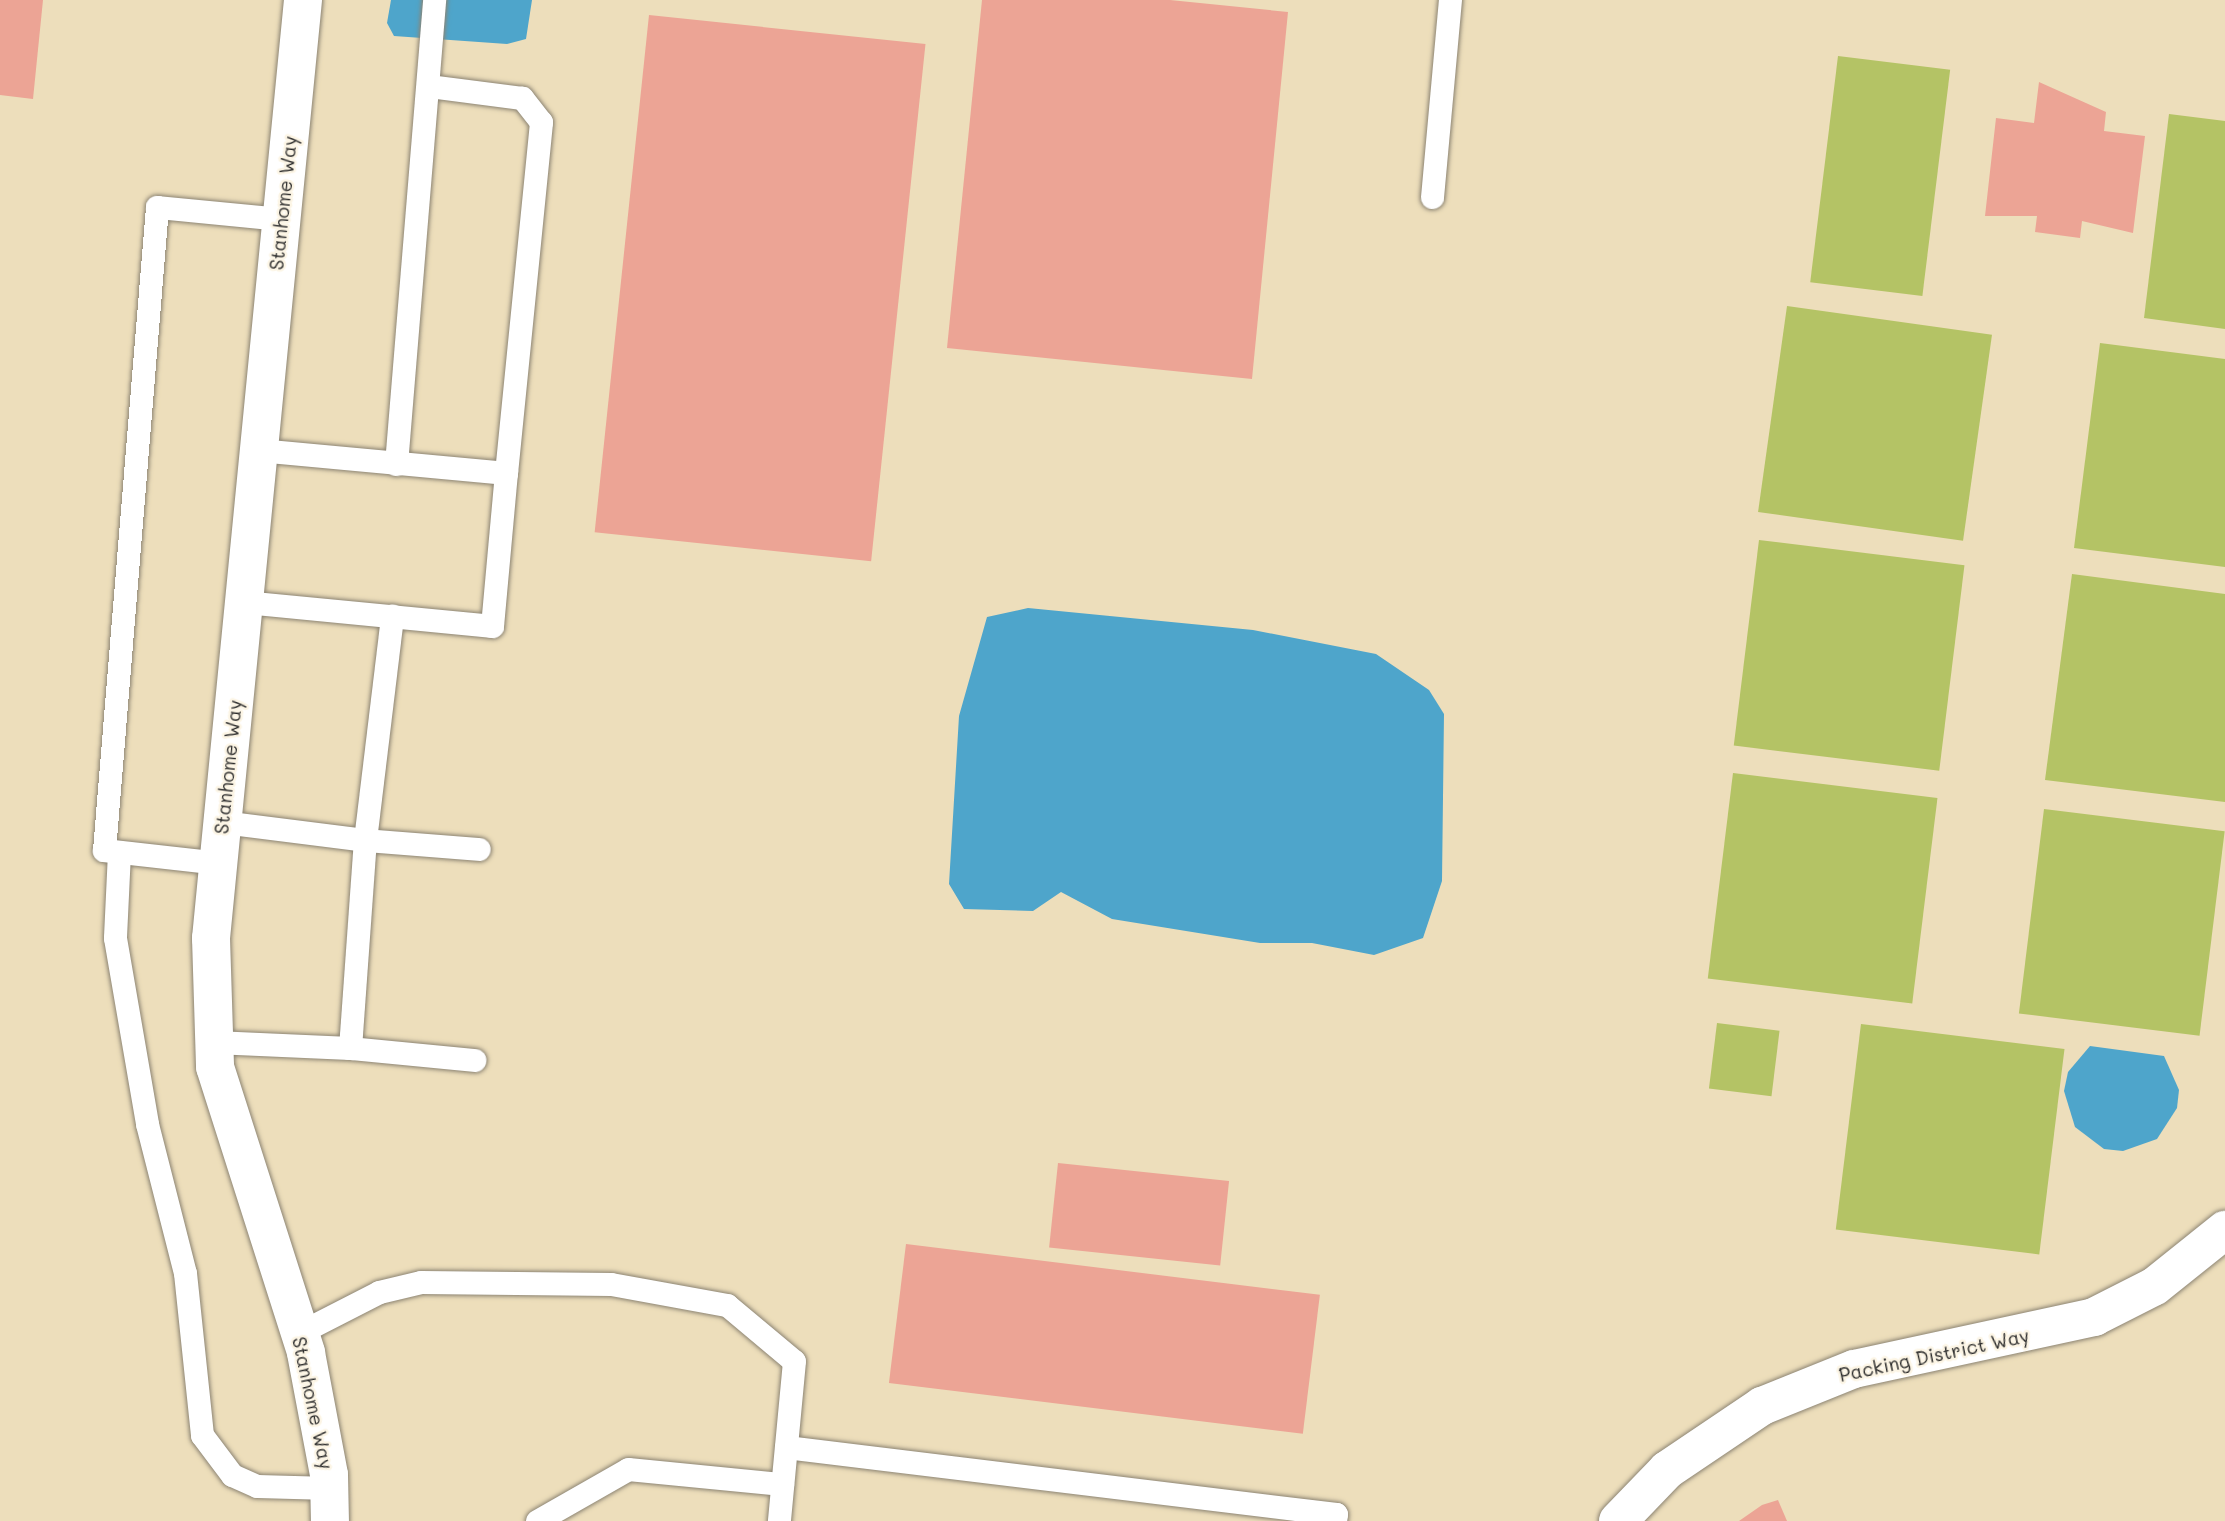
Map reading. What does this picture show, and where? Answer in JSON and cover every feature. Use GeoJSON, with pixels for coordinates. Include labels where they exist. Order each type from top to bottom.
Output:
{"type":"FeatureCollection","features":[{"type":"Feature","properties":{"kind":"street","name":"Stanhome Way"},"geometry":{"type":"LineString","coordinates":[[303,0],[211,937],[214,1042],[226,1105],[299,1333],[330,1504]]}},
{"type":"Feature","properties":{"kind":"street","name":"Packing District Way"},"geometry":{"type":"LineString","coordinates":[[1618,1521],[1667,1470],[1762,1406],[1854,1369],[2094,1317],[2155,1286],[2225,1230]]}},
{"type":"Feature","properties":{"kind":"lane"},"geometry":{"type":"LineString","coordinates":[[396,464],[430,86],[434,0]]}},
{"type":"Feature","properties":{"kind":"lane"},"geometry":{"type":"LineString","coordinates":[[1432,197],[1450,0]]}},
{"type":"Feature","properties":{"kind":"lane"},"geometry":{"type":"LineString","coordinates":[[244,602],[492,626],[541,122],[522,98],[430,86]]}},
{"type":"Feature","properties":{"kind":"lane"},"geometry":{"type":"LineString","coordinates":[[219,863],[104,850],[157,208],[282,219]]}},
{"type":"Feature","properties":{"kind":"lane"},"geometry":{"type":"LineString","coordinates":[[260,450],[506,473]]}},
{"type":"Feature","properties":{"kind":"lane"},"geometry":{"type":"LineString","coordinates":[[350,1048],[365,840],[391,616]]}},
{"type":"Feature","properties":{"kind":"lane"},"geometry":{"type":"LineString","coordinates":[[223,822],[365,840],[479,849]]}},
{"type":"Feature","properties":{"kind":"lane"},"geometry":{"type":"LineString","coordinates":[[119,852],[115,938],[148,1124],[185,1273],[202,1435],[232,1475],[257,1486],[330,1504]]}},
{"type":"Feature","properties":{"kind":"lane"},"geometry":{"type":"LineString","coordinates":[[214,1042],[350,1048],[474,1060]]}},
{"type":"Feature","properties":{"kind":"lane"},"geometry":{"type":"LineString","coordinates":[[299,1333],[379,1292],[421,1282],[611,1284],[691,1295],[727,1306],[794,1361],[779,1521]]}},
{"type":"Feature","properties":{"kind":"lane"},"geometry":{"type":"LineString","coordinates":[[786,1447],[1336,1514],[1335,1521]]}},
{"type":"Feature","properties":{"kind":"lane"},"geometry":{"type":"LineString","coordinates":[[537,1521],[628,1469],[782,1484]]}},
{"type":"Feature","properties":{"kind":"green space"},"geometry":{"type":"Polygon","coordinates":[[[1838,56],[1950,70],[1922,296],[1810,282],[1838,56]]]}},
{"type":"Feature","properties":{"kind":"green space"},"geometry":{"type":"Polygon","coordinates":[[[2169,114],[2225,121],[2225,329],[2144,318],[2169,114]]]}},
{"type":"Feature","properties":{"kind":"green space"},"geometry":{"type":"Polygon","coordinates":[[[1787,306],[1992,335],[1963,541],[1758,512],[1787,306]]]}},
{"type":"Feature","properties":{"kind":"green space"},"geometry":{"type":"Polygon","coordinates":[[[2100,343],[2225,359],[2225,567],[2074,548],[2100,343]]]}},
{"type":"Feature","properties":{"kind":"green space"},"geometry":{"type":"Polygon","coordinates":[[[1759,540],[1964,565],[1939,771],[1734,745],[1759,540]]]}},
{"type":"Feature","properties":{"kind":"green space"},"geometry":{"type":"Polygon","coordinates":[[[2072,574],[2225,594],[2225,802],[2045,780],[2072,574]]]}},
{"type":"Feature","properties":{"kind":"green space"},"geometry":{"type":"Polygon","coordinates":[[[1733,773],[1937,798],[1912,1004],[1708,978],[1733,773]]]}},
{"type":"Feature","properties":{"kind":"green space"},"geometry":{"type":"Polygon","coordinates":[[[2044,809],[2225,831],[2200,1036],[2019,1013],[2044,809]]]}},
{"type":"Feature","properties":{"kind":"green space"},"geometry":{"type":"Polygon","coordinates":[[[1717,1023],[1780,1031],[1771,1096],[1709,1089],[1717,1023]]]}},
{"type":"Feature","properties":{"kind":"green space"},"geometry":{"type":"Polygon","coordinates":[[[1861,1024],[2064,1049],[2039,1254],[1836,1229],[1861,1024]]]}},
{"type":"Feature","properties":{"kind":"water"},"geometry":{"type":"Polygon","coordinates":[[[391,0],[532,0],[526,39],[507,44],[394,36],[387,23],[391,0]]]}},
{"type":"Feature","properties":{"kind":"water"},"geometry":{"type":"Polygon","coordinates":[[[1028,608],[1253,630],[1376,654],[1429,690],[1444,714],[1442,881],[1423,938],[1374,955],[1312,943],[1260,943],[1112,919],[1061,892],[1033,911],[964,909],[949,884],[959,716],[987,617],[1028,608]]]}},
{"type":"Feature","properties":{"kind":"water"},"geometry":{"type":"Polygon","coordinates":[[[2090,1046],[2164,1056],[2179,1090],[2177,1108],[2157,1139],[2123,1151],[2104,1149],[2075,1127],[2064,1091],[2068,1072],[2090,1046]]]}},
{"type":"Feature","properties":{"kind":"building"},"geometry":{"type":"Polygon","coordinates":[[[0,0],[43,0],[33,99],[0,95],[0,0]]]}},
{"type":"Feature","properties":{"kind":"building"},"geometry":{"type":"Polygon","coordinates":[[[982,0],[1170,0],[1288,12],[1252,379],[947,348],[982,0]]]}},
{"type":"Feature","properties":{"kind":"building"},"geometry":{"type":"Polygon","coordinates":[[[649,15],[925,44],[871,561],[595,532],[649,15]]]}},
{"type":"Feature","properties":{"kind":"building"},"geometry":{"type":"Polygon","coordinates":[[[2039,82],[2106,112],[2104,131],[2145,136],[2133,233],[2082,221],[2080,238],[2035,232],[2037,216],[1985,216],[1996,118],[2034,123],[2039,82]]]}},
{"type":"Feature","properties":{"kind":"building"},"geometry":{"type":"Polygon","coordinates":[[[1058,1163],[1229,1181],[1220,1266],[1049,1248],[1058,1163]]]}},
{"type":"Feature","properties":{"kind":"building"},"geometry":{"type":"Polygon","coordinates":[[[906,1244],[1320,1295],[1303,1434],[889,1383],[906,1244]]]}},
{"type":"Feature","properties":{"kind":"building"},"geometry":{"type":"Polygon","coordinates":[[[1778,1500],[1787,1521],[1739,1521],[1762,1505],[1778,1500]]]}}]}
